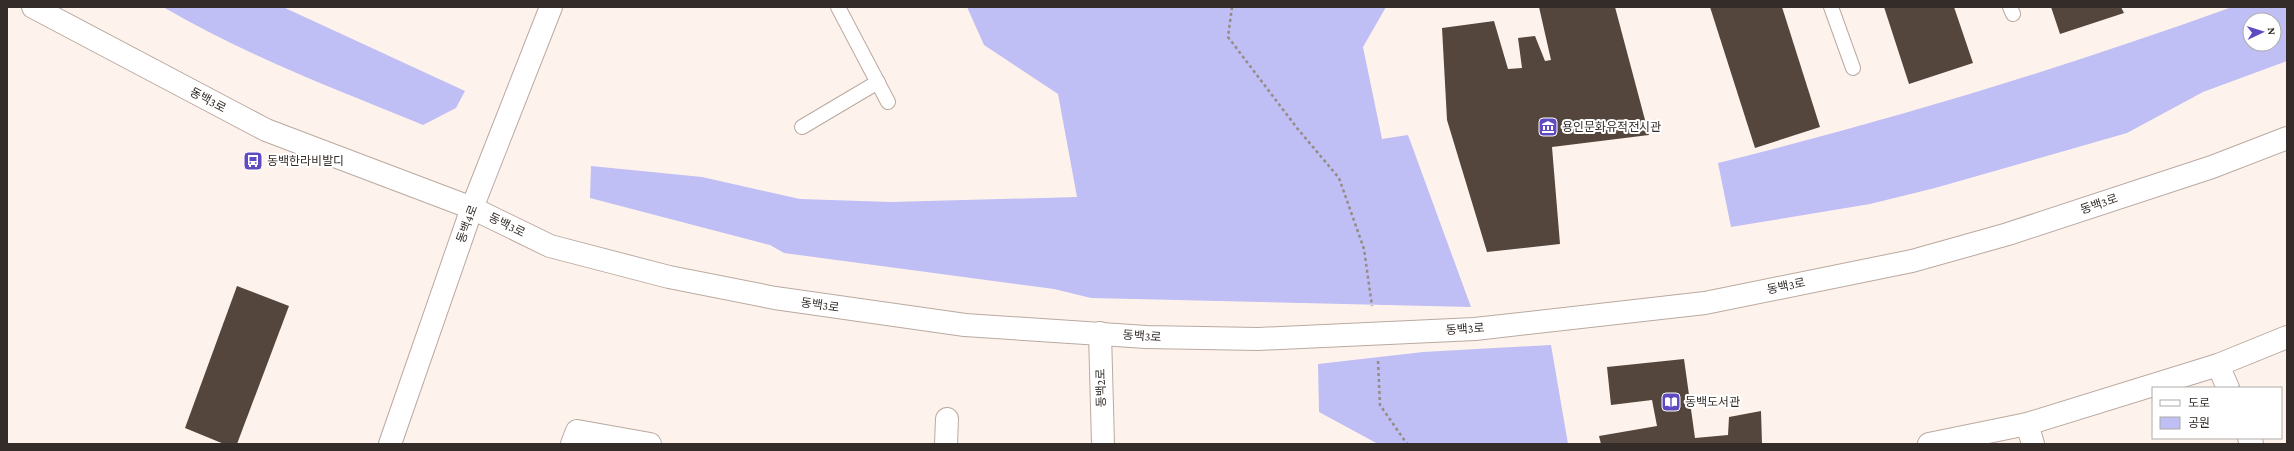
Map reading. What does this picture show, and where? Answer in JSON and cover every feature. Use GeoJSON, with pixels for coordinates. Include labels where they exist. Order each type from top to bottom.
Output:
{"type":"FeatureCollection","features":[{"type":"Feature","properties":{"kind":"street","name":"동백3로"},"geometry":{"type":"LineString","coordinates":[[33,7],[266,130],[472,208],[550,246],[669,277],[775,298],[965,325],[1100,332],[1146,337],[1258,339],[1475,329],[1705,303],[1912,261],[2064,216],[2212,166],[2287,138]]}},
{"type":"Feature","properties":{"kind":"street","name":"동백4로"},"geometry":{"type":"LineString","coordinates":[[390,444],[472,208],[551,7]]}},
{"type":"Feature","properties":{"kind":"street","name":"동백2로"},"geometry":{"type":"LineString","coordinates":[[1100,332],[1103,444]]}},
{"type":"Feature","properties":{"kind":"street"},"geometry":{"type":"LineString","coordinates":[[2158,387],[2287,337]]}},
{"type":"Feature","properties":{"kind":"street"},"geometry":{"type":"LineString","coordinates":[[2218,365],[2228,387]]}},
{"type":"Feature","properties":{"kind":"street"},"geometry":{"type":"LineString","coordinates":[[1929,444],[2030,434],[2152,389]]}},
{"type":"Feature","properties":{"kind":"street"},"geometry":{"type":"LineString","coordinates":[[946,444],[947,419]]}},
{"type":"Feature","properties":{"kind":"street"},"geometry":{"type":"LineString","coordinates":[[572,444],[577,432],[650,444]]}},
{"type":"Feature","properties":{"kind":"lane"},"geometry":{"type":"LineString","coordinates":[[838,7],[888,102]]}},
{"type":"Feature","properties":{"kind":"lane"},"geometry":{"type":"LineString","coordinates":[[1831,7],[1853,68]]}},
{"type":"Feature","properties":{"kind":"lane"},"geometry":{"type":"LineString","coordinates":[[802,127],[878,82]]}},
{"type":"Feature","properties":{"kind":"path"},"geometry":{"type":"LineString","coordinates":[[1232,7],[1228,37],[1297,128],[1339,178],[1364,249],[1376,334],[1380,405],[1407,444]]}},
{"type":"Feature","properties":{"kind":"green space"},"geometry":{"type":"Polygon","coordinates":[[[163,7],[283,7],[465,91],[456,108],[423,125],[258,56],[226,41],[163,7]]]}},
{"type":"Feature","properties":{"kind":"green space"},"geometry":{"type":"Polygon","coordinates":[[[967,7],[1386,7],[1363,47],[1382,139],[1408,135],[1471,307],[1091,298],[1054,289],[784,253],[770,245],[590,198],[591,166],[702,177],[800,199],[891,202],[1077,197],[1058,94],[984,45],[967,7]]]}},
{"type":"Feature","properties":{"kind":"green space"},"geometry":{"type":"Polygon","coordinates":[[[2232,7],[2287,7],[2287,61],[2203,92],[2127,133],[1935,188],[1870,204],[1731,227],[1718,163],[1913,111],[2105,51],[2232,7]]]}},
{"type":"Feature","properties":{"kind":"green space"},"geometry":{"type":"Polygon","coordinates":[[[1551,345],[1568,444],[1378,444],[1319,412],[1318,364],[1423,352],[1551,345]]]}},
{"type":"Feature","properties":{"kind":"building","name":"용인문화유적전시관"},"geometry":{"type":"Polygon","coordinates":[[[1539,7],[1615,7],[1649,135],[1552,147],[1560,244],[1487,252],[1447,120],[1442,28],[1494,21],[1508,69],[1522,68],[1518,38],[1535,36],[1545,61],[1551,60],[1539,7]]]}},
{"type":"Feature","properties":{"kind":"building"},"geometry":{"type":"Polygon","coordinates":[[[1710,7],[1782,7],[1820,127],[1755,148],[1710,7]]]}},
{"type":"Feature","properties":{"kind":"building"},"geometry":{"type":"Polygon","coordinates":[[[1884,7],[1954,7],[1973,63],[1909,84],[1884,7]]]}},
{"type":"Feature","properties":{"kind":"building"},"geometry":{"type":"Polygon","coordinates":[[[2051,7],[2121,7],[2124,13],[2060,34],[2051,7]]]}},
{"type":"Feature","properties":{"kind":"building"},"geometry":{"type":"Polygon","coordinates":[[[237,286],[289,306],[237,444],[224,444],[185,428],[237,286]]]}},
{"type":"Feature","properties":{"kind":"building","name":"동백도서관"},"geometry":{"type":"Polygon","coordinates":[[[1684,359],[1695,438],[1728,435],[1729,417],[1761,411],[1762,444],[1601,444],[1599,436],[1657,426],[1652,400],[1611,405],[1607,367],[1684,359]]]}},
{"type":"Feature","properties":{"kind":"place","name":"용인문화유적전시관"},"geometry":{"type":"Point","coordinates":[1548,127]}},
{"type":"Feature","properties":{"kind":"place","name":"동백한라비발디"},"geometry":{"type":"Point","coordinates":[253,161]}},
{"type":"Feature","properties":{"kind":"place","name":"동백도서관"},"geometry":{"type":"Point","coordinates":[1671,402]}}]}
